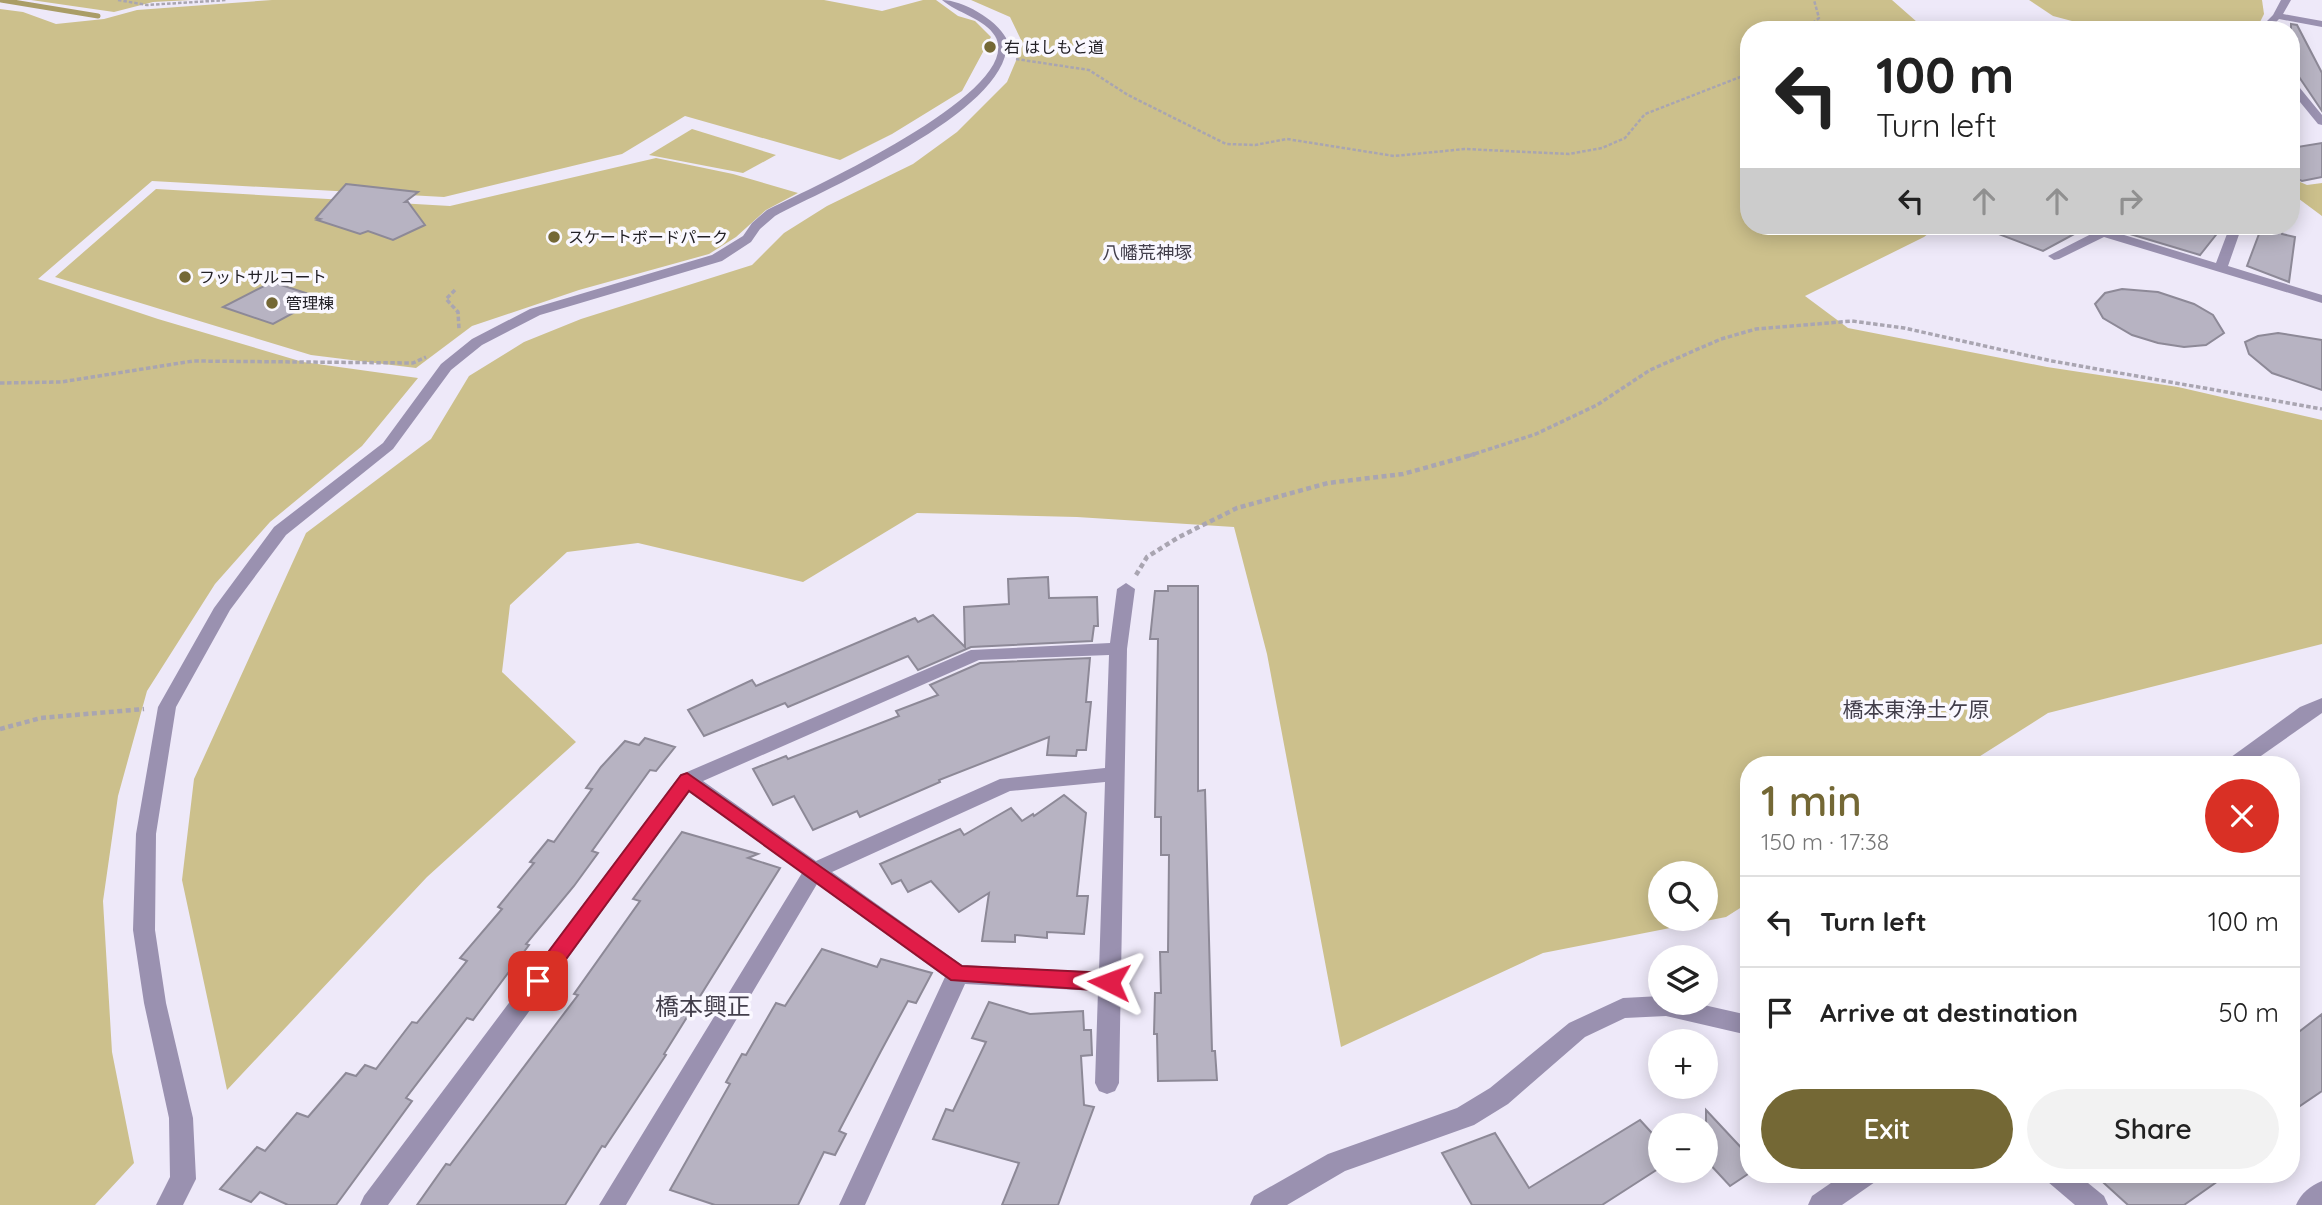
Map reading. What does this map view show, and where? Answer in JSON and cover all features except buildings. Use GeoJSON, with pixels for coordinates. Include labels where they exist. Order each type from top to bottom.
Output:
{"type":"FeatureCollection","features":[{"type":"Feature","properties":{"kind":"street"},"geometry":{"type":"LineString","coordinates":[[169,1205],[183,1179],[181,1118],[155,1003],[144,930],[146,834],[167,707],[223,608],[280,531],[388,446],[446,367],[477,342],[534,312],[717,258],[731,251],[772,213],[900,145],[972,97],[989,78],[1001,58],[1000,35],[982,20],[947,0]]}},
{"type":"Feature","properties":{"kind":"street"},"geometry":{"type":"LineString","coordinates":[[2272,21],[2286,0]]}},
{"type":"Feature","properties":{"kind":"street"},"geometry":{"type":"LineString","coordinates":[[2277,16],[2322,24]]}},
{"type":"Feature","properties":{"kind":"street"},"geometry":{"type":"LineString","coordinates":[[2300,95],[2322,122]]}},
{"type":"Feature","properties":{"kind":"street"},"geometry":{"type":"LineString","coordinates":[[2053,256],[2096,235]]}},
{"type":"Feature","properties":{"kind":"street"},"geometry":{"type":"LineString","coordinates":[[2120,235],[2220,270],[2322,299]]}},
{"type":"Feature","properties":{"kind":"street"},"geometry":{"type":"LineString","coordinates":[[2220,270],[2233,235]]}},
{"type":"Feature","properties":{"kind":"street"},"geometry":{"type":"LineString","coordinates":[[1107,1083],[1118,649],[1126,589]]}},
{"type":"Feature","properties":{"kind":"street"},"geometry":{"type":"LineString","coordinates":[[373,1205],[687,780],[977,654],[1118,649]]}},
{"type":"Feature","properties":{"kind":"street"},"geometry":{"type":"LineString","coordinates":[[2246,756],[2307,712],[2322,705]]}},
{"type":"Feature","properties":{"kind":"street"},"geometry":{"type":"LineString","coordinates":[[612,1205],[814,871],[1007,784],[1115,774]]}},
{"type":"Feature","properties":{"kind":"street"},"geometry":{"type":"LineString","coordinates":[[687,780],[958,974],[1109,982]]}},
{"type":"Feature","properties":{"kind":"street"},"geometry":{"type":"LineString","coordinates":[[852,1205],[958,974]]}},
{"type":"Feature","properties":{"kind":"street"},"geometry":{"type":"LineString","coordinates":[[1263,1205],[1337,1162],[1465,1117],[1499,1096],[1577,1030],[1623,1008],[1666,1006],[1740,1023]]}},
{"type":"Feature","properties":{"kind":"street"},"geometry":{"type":"LineString","coordinates":[[1821,1205],[1853,1183]]}},
{"type":"Feature","properties":{"kind":"street"},"geometry":{"type":"LineString","coordinates":[[2068,1183],[2095,1205]]}},
{"type":"Feature","properties":{"kind":"street"},"geometry":{"type":"LineString","coordinates":[[2308,1205],[2322,1193]]}},
{"type":"Feature","properties":{"kind":"path"},"geometry":{"type":"LineString","coordinates":[[118,0],[147,5],[227,0]]}},
{"type":"Feature","properties":{"kind":"path"},"geometry":{"type":"LineString","coordinates":[[1814,0],[1819,18],[1815,21]]}},
{"type":"Feature","properties":{"kind":"path"},"geometry":{"type":"LineString","coordinates":[[1001,58],[1034,60],[1089,70],[1128,95],[1226,144],[1255,145],[1287,139],[1394,156],[1465,149],[1569,154],[1602,148],[1625,138],[1645,114],[1740,77]]}},
{"type":"Feature","properties":{"kind":"path"},"geometry":{"type":"LineString","coordinates":[[454,290],[446,299],[460,313],[462,319],[456,334]]}},
{"type":"Feature","properties":{"kind":"path"},"geometry":{"type":"LineString","coordinates":[[1126,589],[1147,557],[1179,537],[1237,508],[1328,483],[1403,474],[1536,434],[1597,405],[1650,370],[1721,339],[1756,329],[1852,321],[1904,328],[2052,361],[2322,409]]}},
{"type":"Feature","properties":{"kind":"path"},"geometry":{"type":"LineString","coordinates":[[0,383],[61,382],[193,361],[413,363],[435,351]]}},
{"type":"Feature","properties":{"kind":"path"},"geometry":{"type":"LineString","coordinates":[[0,729],[41,718],[167,707]]}},
{"type":"Feature","properties":{"kind":"shaded area"},"geometry":{"type":"Polygon","coordinates":[[[31,0],[191,0],[153,2],[114,12],[31,0]]]}},
{"type":"Feature","properties":{"kind":"shaded area"},"geometry":{"type":"Polygon","coordinates":[[[272,0],[824,0],[882,11],[923,0],[936,0],[958,16],[975,21],[991,37],[962,91],[892,134],[840,160],[685,116],[622,154],[444,197],[152,181],[38,279],[158,319],[303,362],[418,378],[362,446],[270,522],[215,584],[147,691],[118,796],[103,901],[112,1052],[134,1163],[95,1205],[0,1205],[0,9],[23,12],[56,24],[104,19],[137,10],[272,0]]]}},
{"type":"Feature","properties":{"kind":"shaded area"},"geometry":{"type":"Polygon","coordinates":[[[971,0],[1892,0],[1916,21],[1740,21],[1740,235],[1927,235],[1805,296],[1848,328],[2047,367],[2178,387],[2322,420],[2322,644],[2048,713],[1980,756],[1740,756],[1740,908],[1718,919],[1718,861],[1648,861],[1648,931],[1655,931],[1543,953],[1341,1047],[1267,654],[1234,527],[1077,517],[917,513],[803,582],[638,543],[567,552],[510,605],[502,672],[576,742],[427,877],[227,1090],[182,880],[194,779],[306,533],[431,439],[469,376],[524,342],[581,319],[752,265],[784,233],[827,206],[913,164],[957,132],[1007,82],[1023,44],[1010,17],[971,0]]]}},
{"type":"Feature","properties":{"kind":"shaded area"},"geometry":{"type":"Polygon","coordinates":[[[2029,0],[2262,0],[2264,14],[2260,21],[2072,21],[2053,16],[2029,0]]]}},
{"type":"Feature","properties":{"kind":"shaded area"},"geometry":{"type":"Polygon","coordinates":[[[692,129],[776,155],[743,173],[649,155],[692,129]]]}},
{"type":"Feature","properties":{"kind":"shaded area"},"geometry":{"type":"Polygon","coordinates":[[[656,158],[733,174],[798,193],[766,210],[736,237],[709,254],[579,290],[472,326],[416,368],[311,355],[55,277],[156,189],[450,206],[656,158]]]}},
{"type":"Feature","properties":{"kind":"shaded area"},"geometry":{"type":"Polygon","coordinates":[[[2300,182],[2307,185],[2322,183],[2322,216],[2300,200],[2300,182]]]}},
{"type":"Feature","properties":{"kind":"waterway"},"geometry":{"type":"LineString","coordinates":[[1,0],[98,16]]}},
{"type":"Feature","properties":{"kind":"place","name":"右 はしもと道"},"geometry":{"type":"Point","coordinates":[990,47]}},
{"type":"Feature","properties":{"kind":"place","name":"スケートボードパーク"},"geometry":{"type":"Point","coordinates":[554,237]}},
{"type":"Feature","properties":{"kind":"place","name":"フットサルコート"},"geometry":{"type":"Point","coordinates":[185,277]}},
{"type":"Feature","properties":{"kind":"place","name":"管理棟"},"geometry":{"type":"Point","coordinates":[272,303]}},
{"type":"Feature","properties":{"kind":"district","name":"八幡荒神塚"},"geometry":{"type":"Point","coordinates":[1147,252]}},
{"type":"Feature","properties":{"kind":"district","name":"橋本東浄土ケ原"},"geometry":{"type":"Point","coordinates":[1916,709]}},
{"type":"Feature","properties":{"kind":"district","name":"橋本興正"},"geometry":{"type":"Point","coordinates":[703,1006]}},
{"type":"Feature","properties":{"kind":"route"},"geometry":{"type":"LineString","coordinates":[[538,981],[687,780],[958,974],[1109,982]]}}]}
